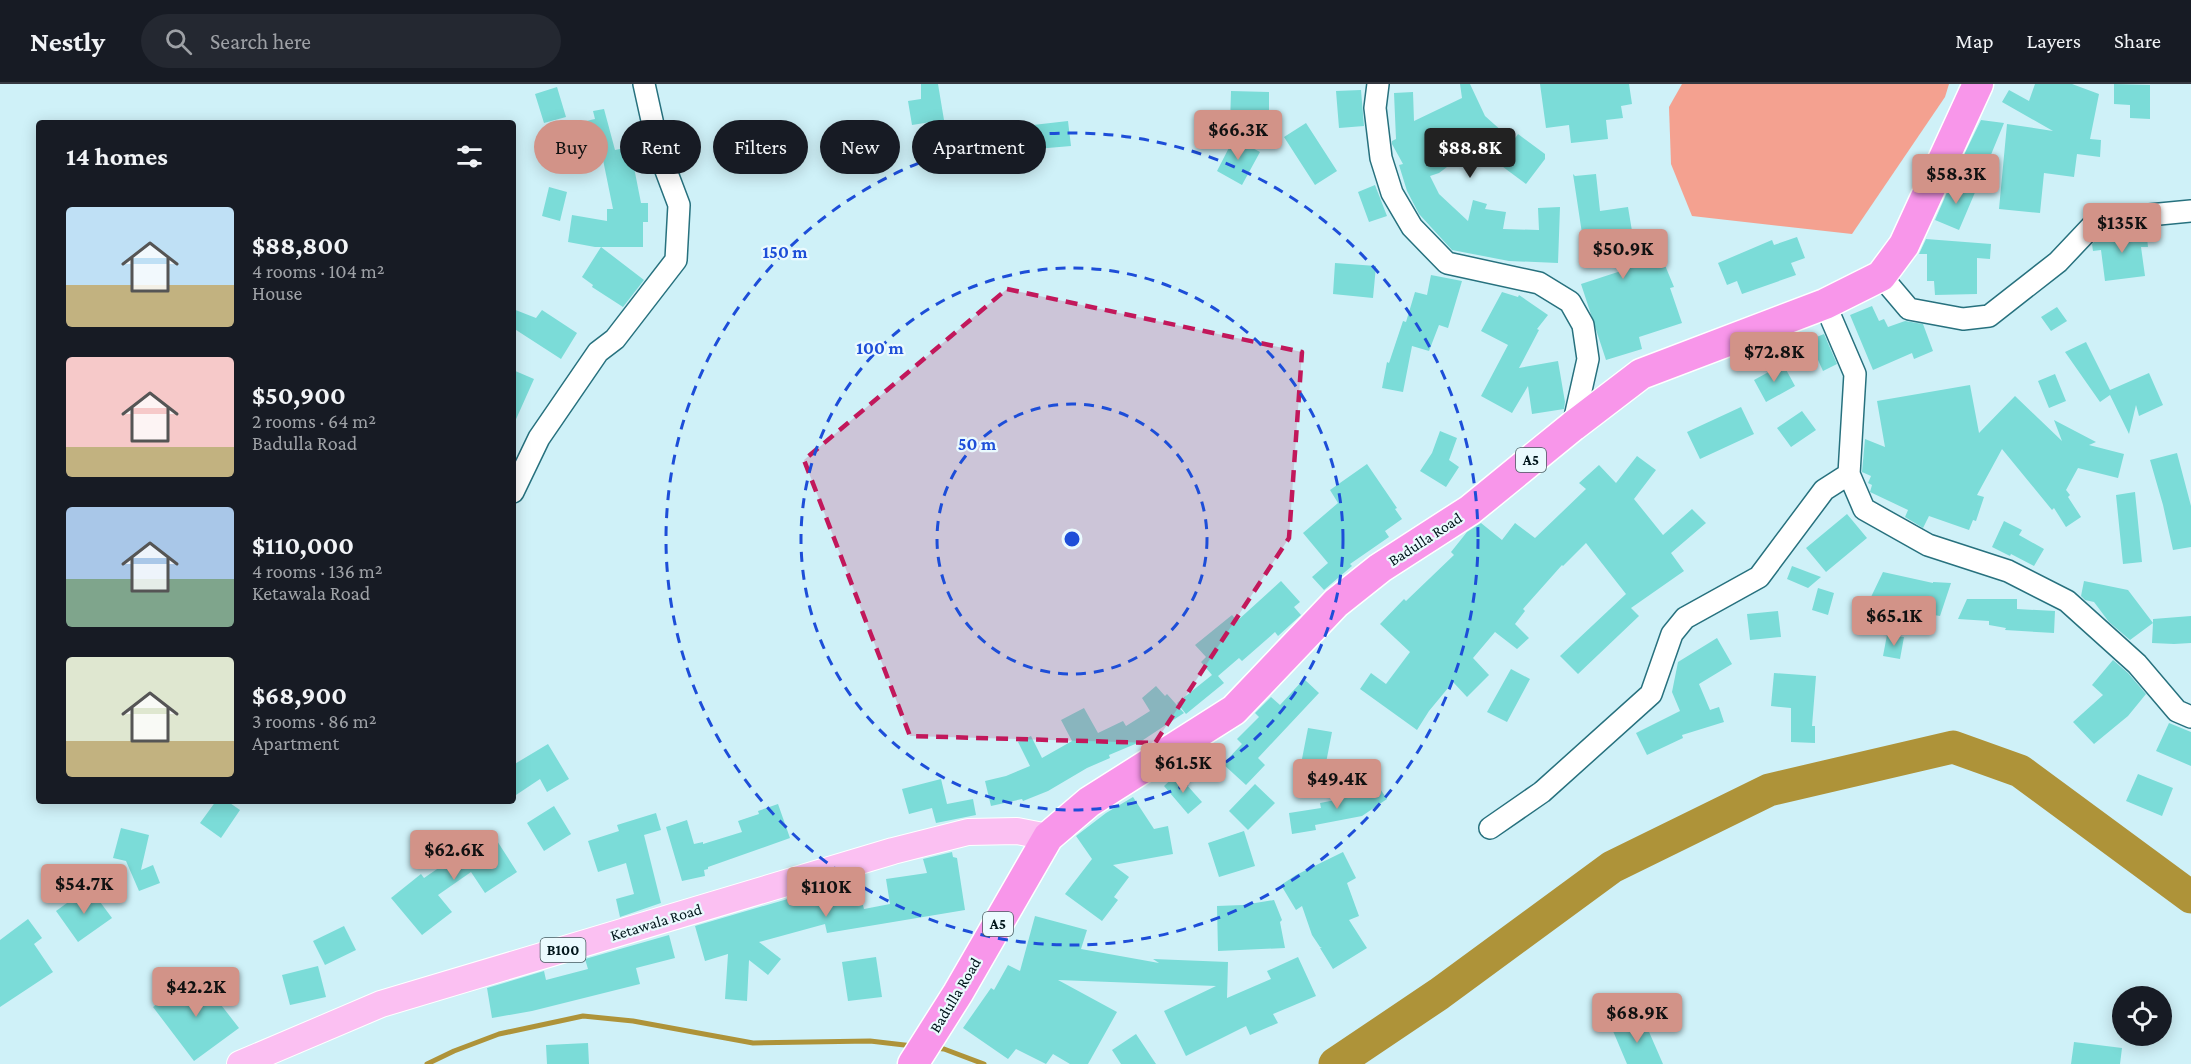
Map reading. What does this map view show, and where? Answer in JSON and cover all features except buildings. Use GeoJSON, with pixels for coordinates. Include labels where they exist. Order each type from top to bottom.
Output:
{"type":"FeatureCollection","features":[{"type":"Feature","properties":{"kind":"highway","name":"Badulla Road"},"geometry":{"type":"LineString","coordinates":[[913,1064],[1048,837],[1089,802],[1234,710],[1336,603],[1380,568],[1470,510],[1641,374],[1825,304],[1881,276],[1904,245],[1978,84]]}},
{"type":"Feature","properties":{"kind":"main road","name":"Ketawala Road"},"geometry":{"type":"LineString","coordinates":[[240,1064],[381,1005],[893,851],[968,832],[1017,831],[1048,837]]}},
{"type":"Feature","properties":{"kind":"street"},"geometry":{"type":"LineString","coordinates":[[516,486],[539,438],[597,352],[615,339],[676,260],[679,205],[659,152],[644,84]]}},
{"type":"Feature","properties":{"kind":"street"},"geometry":{"type":"LineString","coordinates":[[1378,84],[1375,108],[1381,158],[1392,193],[1412,227],[1447,263],[1539,283],[1570,302],[1583,325],[1588,359],[1573,426]]}},
{"type":"Feature","properties":{"kind":"street"},"geometry":{"type":"LineString","coordinates":[[1881,276],[1909,309],[1963,318],[1989,316],[2058,262],[2092,226],[2118,218],[2191,211]]}},
{"type":"Feature","properties":{"kind":"street"},"geometry":{"type":"LineString","coordinates":[[1825,304],[1855,374],[1849,474],[1864,508],[1928,545],[2008,571],[2067,601],[2137,664],[2177,711],[2191,717]]}},
{"type":"Feature","properties":{"kind":"street"},"geometry":{"type":"LineString","coordinates":[[1491,828],[1542,792],[1651,694],[1672,634],[1685,618],[1759,577],[1824,490],[1849,474]]}},
{"type":"Feature","properties":{"kind":"highlighted area"},"geometry":{"type":"Polygon","coordinates":[[[1007,289],[1302,352],[1289,538],[1155,743],[910,736],[804,460],[1007,289]]]}},
{"type":"Feature","properties":{"kind":"shaded area"},"geometry":{"type":"Polygon","coordinates":[[[1682,84],[1949,84],[1945,97],[1852,234],[1692,216],[1671,164],[1669,107],[1682,84]]]}},
{"type":"Feature","properties":{"kind":"waterway"},"geometry":{"type":"LineString","coordinates":[[1335,1064],[1439,994],[1612,867],[1769,790],[1953,747],[2020,771],[2191,897]]}},
{"type":"Feature","properties":{"kind":"waterway"},"geometry":{"type":"LineString","coordinates":[[427,1064],[499,1034],[583,1016],[633,1021],[753,1043],[870,1041],[913,1046]]}},
{"type":"Feature","properties":{"kind":"waterway"},"geometry":{"type":"LineString","coordinates":[[934,1048],[944,1049],[984,1064]]}}]}
